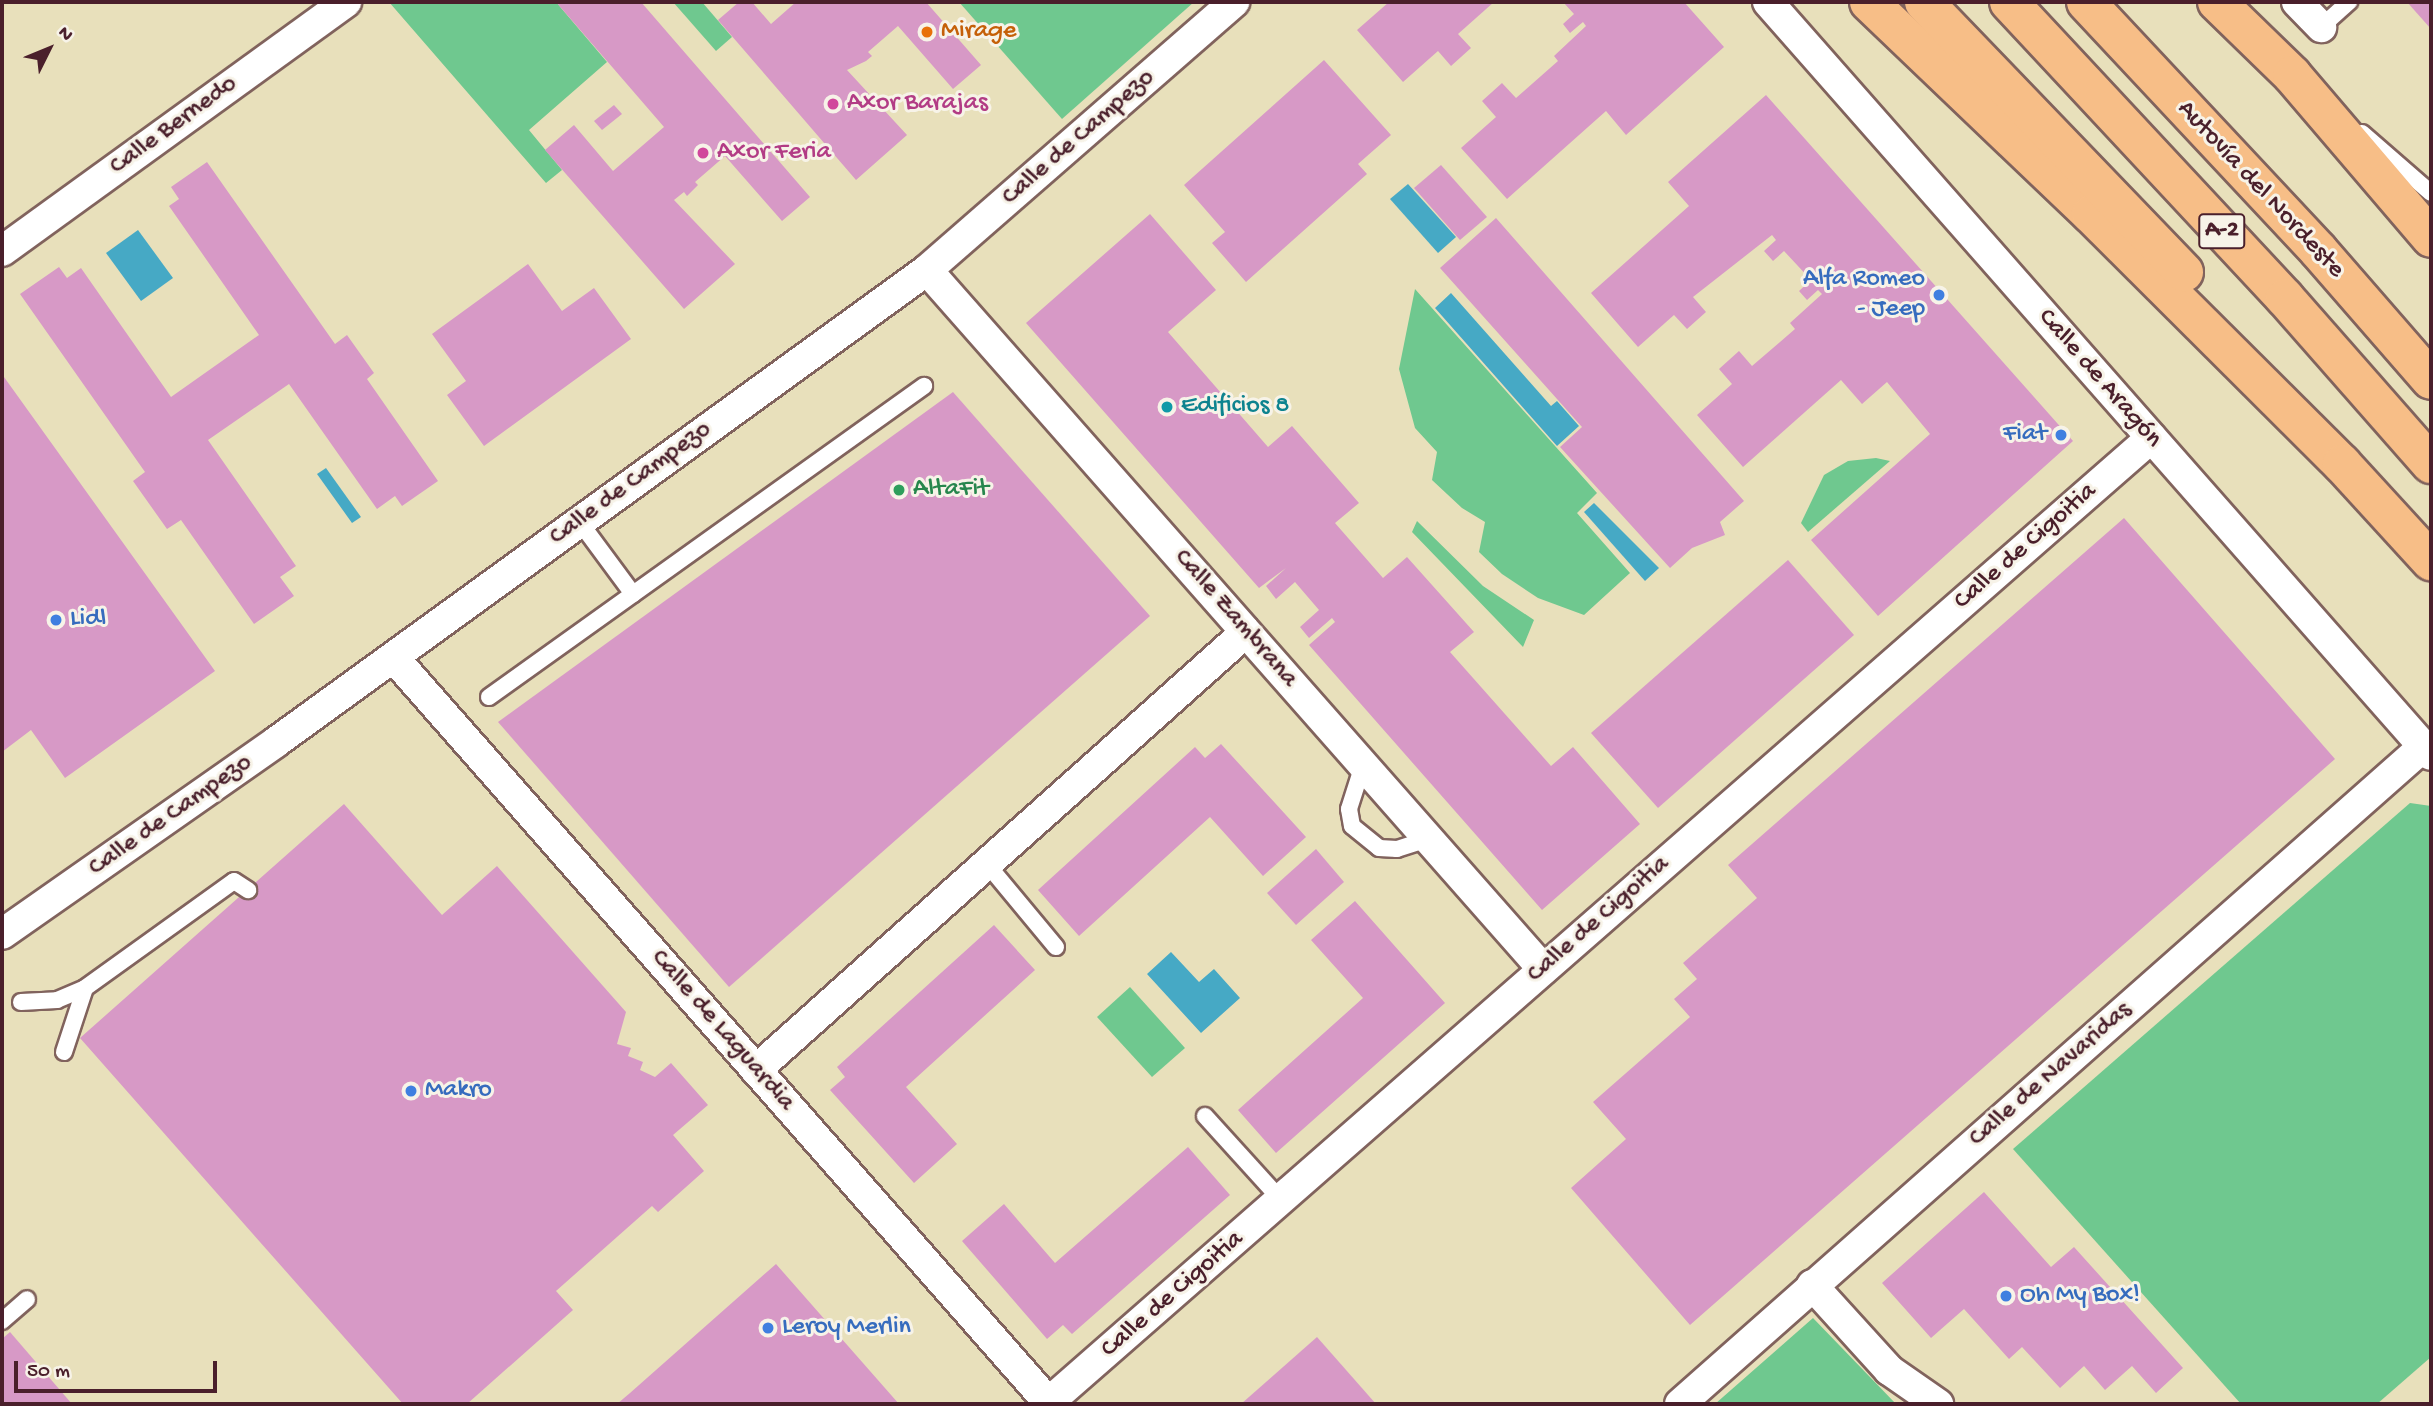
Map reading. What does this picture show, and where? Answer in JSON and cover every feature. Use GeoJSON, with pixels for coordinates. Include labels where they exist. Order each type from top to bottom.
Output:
{"type":"FeatureCollection","features":[{"type":"Feature","properties":{"kind":"highway"},"geometry":{"type":"LineString","coordinates":[[1870,2],[2110,233],[2342,464],[2431,561]]}},
{"type":"Feature","properties":{"kind":"highway"},"geometry":{"type":"LineString","coordinates":[[1924,2],[2114,195],[2431,541]]}},
{"type":"Feature","properties":{"kind":"highway","name":"A-2"},"geometry":{"type":"LineString","coordinates":[[2009,2],[2285,298],[2431,464]]}},
{"type":"Feature","properties":{"kind":"highway","name":"Autovía del Nordeste"},"geometry":{"type":"LineString","coordinates":[[2086,2],[2318,250],[2431,380]]}},
{"type":"Feature","properties":{"kind":"highway"},"geometry":{"type":"LineString","coordinates":[[2217,2],[2292,75],[2431,238]]}},
{"type":"Feature","properties":{"kind":"street","name":"Calle Bernedo"},"geometry":{"type":"LineString","coordinates":[[2,251],[346,2]]}},
{"type":"Feature","properties":{"kind":"street","name":"Calle de Campezo"},"geometry":{"type":"LineString","coordinates":[[2,934],[394,658],[927,270],[1234,2]]}},
{"type":"Feature","properties":{"kind":"street","name":"Calle de Aragón"},"geometry":{"type":"LineString","coordinates":[[1768,2],[2428,751]]}},
{"type":"Feature","properties":{"kind":"street"},"geometry":{"type":"LineString","coordinates":[[2297,2],[2321,27]]}},
{"type":"Feature","properties":{"kind":"street","name":"Calle Zambrana"},"geometry":{"type":"LineString","coordinates":[[927,270],[1543,969]]}},
{"type":"Feature","properties":{"kind":"street","name":"Calle de Cigoitia"},"geometry":{"type":"LineString","coordinates":[[1049,1404],[2151,438]]}},
{"type":"Feature","properties":{"kind":"street"},"geometry":{"type":"LineString","coordinates":[[756,1070],[1246,632]]}},
{"type":"Feature","properties":{"kind":"street","name":"Calle de Laguardia"},"geometry":{"type":"LineString","coordinates":[[394,658],[1049,1404]]}},
{"type":"Feature","properties":{"kind":"street","name":"Calle de Navaridas"},"geometry":{"type":"LineString","coordinates":[[1679,1404],[1812,1285],[2428,751]]}},
{"type":"Feature","properties":{"kind":"street"},"geometry":{"type":"LineString","coordinates":[[1812,1285],[1889,1370],[1938,1404]]}},
{"type":"Feature","properties":{"kind":"lane"},"geometry":{"type":"LineString","coordinates":[[2321,27],[2349,2]]}},
{"type":"Feature","properties":{"kind":"lane"},"geometry":{"type":"LineString","coordinates":[[2292,75],[2431,193]]}},
{"type":"Feature","properties":{"kind":"lane"},"geometry":{"type":"LineString","coordinates":[[489,697],[924,386]]}},
{"type":"Feature","properties":{"kind":"lane"},"geometry":{"type":"LineString","coordinates":[[579,521],[633,594]]}},
{"type":"Feature","properties":{"kind":"lane"},"geometry":{"type":"LineString","coordinates":[[1363,765],[1349,809],[1352,826],[1379,848],[1397,849],[1428,839]]}},
{"type":"Feature","properties":{"kind":"lane"},"geometry":{"type":"LineString","coordinates":[[986,864],[1056,947]]}},
{"type":"Feature","properties":{"kind":"lane"},"geometry":{"type":"LineString","coordinates":[[21,1002],[57,999],[85,988],[234,881],[248,890]]}},
{"type":"Feature","properties":{"kind":"lane"},"geometry":{"type":"LineString","coordinates":[[64,1052],[85,988]]}},
{"type":"Feature","properties":{"kind":"lane"},"geometry":{"type":"LineString","coordinates":[[1205,1116],[1282,1201]]}},
{"type":"Feature","properties":{"kind":"lane"},"geometry":{"type":"LineString","coordinates":[[2,1321],[27,1299]]}},
{"type":"Feature","properties":{"kind":"green space"},"geometry":{"type":"Polygon","coordinates":[[[389,2],[556,2],[607,62],[529,130],[562,170],[546,183],[389,2]]]}},
{"type":"Feature","properties":{"kind":"green space"},"geometry":{"type":"Polygon","coordinates":[[[673,2],[702,2],[732,37],[716,51],[673,2]]]}},
{"type":"Feature","properties":{"kind":"green space"},"geometry":{"type":"Polygon","coordinates":[[[959,2],[1194,2],[1062,119],[959,2]]]}},
{"type":"Feature","properties":{"kind":"green space"},"geometry":{"type":"Polygon","coordinates":[[[1415,289],[1597,493],[1577,513],[1630,573],[1584,615],[1538,598],[1502,574],[1479,552],[1485,522],[1462,508],[1432,480],[1437,452],[1415,428],[1399,369],[1415,289]]]}},
{"type":"Feature","properties":{"kind":"green space"},"geometry":{"type":"Polygon","coordinates":[[[1876,458],[1890,461],[1808,532],[1801,523],[1824,475],[1848,461],[1876,458]]]}},
{"type":"Feature","properties":{"kind":"green space"},"geometry":{"type":"Polygon","coordinates":[[[1417,521],[1483,586],[1534,620],[1523,647],[1412,532],[1417,521]]]}},
{"type":"Feature","properties":{"kind":"green space"},"geometry":{"type":"Polygon","coordinates":[[[2410,803],[2431,806],[2431,1357],[2377,1404],[2241,1404],[2013,1149],[2410,803]]]}},
{"type":"Feature","properties":{"kind":"green space"},"geometry":{"type":"Polygon","coordinates":[[[1130,987],[1185,1048],[1152,1077],[1097,1017],[1130,987]]]}},
{"type":"Feature","properties":{"kind":"green space"},"geometry":{"type":"Polygon","coordinates":[[[1813,1318],[1896,1404],[1715,1404],[1772,1354],[1813,1318]]]}},
{"type":"Feature","properties":{"kind":"water"},"geometry":{"type":"Polygon","coordinates":[[[1408,184],[1456,237],[1438,253],[1390,199],[1408,184]]]}},
{"type":"Feature","properties":{"kind":"water"},"geometry":{"type":"Polygon","coordinates":[[[138,230],[173,278],[141,301],[106,253],[138,230]]]}},
{"type":"Feature","properties":{"kind":"water"},"geometry":{"type":"Polygon","coordinates":[[[1451,293],[1551,406],[1557,401],[1579,426],[1557,446],[1435,308],[1451,293]]]}},
{"type":"Feature","properties":{"kind":"water"},"geometry":{"type":"Polygon","coordinates":[[[326,468],[361,517],[352,523],[317,474],[326,468]]]}},
{"type":"Feature","properties":{"kind":"water"},"geometry":{"type":"Polygon","coordinates":[[[1594,503],[1659,568],[1645,581],[1584,512],[1594,503]]]}},
{"type":"Feature","properties":{"kind":"water"},"geometry":{"type":"Polygon","coordinates":[[[1171,952],[1199,982],[1214,969],[1240,998],[1201,1033],[1147,974],[1171,952]]]}},
{"type":"Feature","properties":{"kind":"building","name":"Axor Feria"},"geometry":{"type":"Polygon","coordinates":[[[556,2],[641,2],[810,197],[782,221],[725,156],[695,182],[698,185],[687,196],[684,192],[674,200],[735,264],[684,309],[545,150],[574,125],[613,171],[664,127],[556,2]]]}},
{"type":"Feature","properties":{"kind":"building","name":"Axor Barajas"},"geometry":{"type":"Polygon","coordinates":[[[739,2],[752,2],[771,24],[796,2],[926,2],[981,65],[953,89],[898,26],[868,52],[872,56],[847,70],[907,135],[856,180],[718,20],[739,2]]]}},
{"type":"Feature","properties":{"kind":"building"},"geometry":{"type":"Polygon","coordinates":[[[1389,2],[1494,2],[1458,34],[1471,48],[1451,66],[1438,51],[1403,82],[1357,30],[1389,2]]]}},
{"type":"Feature","properties":{"kind":"building"},"geometry":{"type":"Polygon","coordinates":[[[1563,2],[1684,2],[1724,47],[1626,135],[1606,111],[1507,199],[1461,148],[1496,117],[1482,101],[1502,83],[1516,98],[1558,61],[1554,56],[1586,26],[1583,22],[1570,33],[1563,24],[1574,14],[1563,2]]]}},
{"type":"Feature","properties":{"kind":"building"},"geometry":{"type":"Polygon","coordinates":[[[2407,2],[2431,2],[2431,29],[2407,2]]]}},
{"type":"Feature","properties":{"kind":"building"},"geometry":{"type":"Polygon","coordinates":[[[1324,60],[1391,135],[1358,164],[1367,174],[1246,282],[1212,243],[1225,232],[1184,185],[1324,60]]]}},
{"type":"Feature","properties":{"kind":"building"},"geometry":{"type":"Polygon","coordinates":[[[1766,95],[2073,441],[1878,616],[1811,540],[1930,434],[1887,382],[1862,404],[1841,380],[1743,467],[1697,415],[1732,384],[1719,369],[1739,351],[1752,366],[1795,329],[1790,323],[1822,294],[1818,290],[1807,300],[1799,291],[1811,280],[1784,251],[1773,261],[1764,251],[1776,240],[1772,235],[1693,297],[1706,312],[1687,329],[1674,315],[1638,347],[1591,293],[1689,206],[1668,182],[1766,95]]]}},
{"type":"Feature","properties":{"kind":"building"},"geometry":{"type":"Polygon","coordinates":[[[614,105],[622,114],[602,130],[594,121],[614,105]]]}},
{"type":"Feature","properties":{"kind":"building"},"geometry":{"type":"Polygon","coordinates":[[[207,162],[335,344],[347,335],[374,373],[367,379],[438,481],[402,506],[395,496],[377,509],[289,384],[208,440],[296,566],[280,577],[294,596],[254,624],[181,520],[167,529],[133,481],[145,472],[20,294],[59,267],[67,278],[81,268],[171,397],[259,335],[169,206],[179,199],[171,187],[207,162]]]}},
{"type":"Feature","properties":{"kind":"building"},"geometry":{"type":"Polygon","coordinates":[[[1441,165],[1487,217],[1460,240],[1414,188],[1441,165]]]}},
{"type":"Feature","properties":{"kind":"building"},"geometry":{"type":"Polygon","coordinates":[[[1150,214],[1216,290],[1168,332],[1268,447],[1292,426],[1359,503],[1335,523],[1383,578],[1407,557],[1474,632],[1450,652],[1551,766],[1573,747],[1640,824],[1542,910],[1309,645],[1335,622],[1332,618],[1309,638],[1300,627],[1319,610],[1295,582],[1276,599],[1266,586],[1286,568],[1259,588],[1026,323],[1150,214]]]}},
{"type":"Feature","properties":{"kind":"building"},"geometry":{"type":"Polygon","coordinates":[[[1496,218],[1744,501],[1720,522],[1725,535],[1692,548],[1670,568],[1560,447],[1582,427],[1440,268],[1496,218]]]}},
{"type":"Feature","properties":{"kind":"building"},"geometry":{"type":"Polygon","coordinates":[[[528,264],[562,311],[594,288],[631,339],[484,446],[447,395],[466,381],[432,334],[528,264]]]}},
{"type":"Feature","properties":{"kind":"building"},"geometry":{"type":"Polygon","coordinates":[[[4,377],[215,671],[65,778],[31,730],[2,752],[4,377]]]}},
{"type":"Feature","properties":{"kind":"building"},"geometry":{"type":"Polygon","coordinates":[[[953,392],[1150,616],[729,987],[498,722],[953,392]]]}},
{"type":"Feature","properties":{"kind":"building"},"geometry":{"type":"Polygon","coordinates":[[[2124,518],[2335,759],[1690,1325],[1571,1188],[1626,1139],[1593,1102],[1690,1017],[1674,999],[1697,979],[1683,963],[1757,898],[1728,865],[2124,518]]]}},
{"type":"Feature","properties":{"kind":"building"},"geometry":{"type":"Polygon","coordinates":[[[1788,560],[1854,635],[1658,808],[1591,733],[1788,560]]]}},
{"type":"Feature","properties":{"kind":"building"},"geometry":{"type":"Polygon","coordinates":[[[1221,744],[1306,837],[1263,876],[1210,817],[1079,936],[1038,890],[1195,747],[1205,758],[1221,744]]]}},
{"type":"Feature","properties":{"kind":"building","name":"Makro"},"geometry":{"type":"Polygon","coordinates":[[[344,804],[442,915],[497,866],[626,1012],[617,1044],[631,1048],[628,1056],[643,1062],[640,1070],[655,1077],[671,1063],[708,1105],[673,1135],[704,1171],[658,1212],[652,1206],[556,1291],[573,1310],[467,1404],[403,1404],[80,1038],[344,804]]]}},
{"type":"Feature","properties":{"kind":"building"},"geometry":{"type":"Polygon","coordinates":[[[1316,849],[1344,882],[1296,925],[1267,893],[1316,849]]]}},
{"type":"Feature","properties":{"kind":"building"},"geometry":{"type":"Polygon","coordinates":[[[1355,901],[1445,1003],[1276,1153],[1238,1110],[1363,998],[1311,940],[1355,901]]]}},
{"type":"Feature","properties":{"kind":"building"},"geometry":{"type":"Polygon","coordinates":[[[994,925],[1035,970],[906,1087],[957,1144],[914,1183],[830,1090],[845,1077],[837,1067],[994,925]]]}},
{"type":"Feature","properties":{"kind":"building"},"geometry":{"type":"Polygon","coordinates":[[[1188,1147],[1230,1195],[1072,1334],[1063,1325],[1047,1339],[962,1241],[1004,1204],[1055,1263],[1188,1147]]]}},
{"type":"Feature","properties":{"kind":"building","name":"Oh My Box!"},"geometry":{"type":"Polygon","coordinates":[[[1984,1192],[2051,1267],[2074,1247],[2183,1368],[2156,1393],[2132,1366],[2105,1390],[2084,1366],[2060,1388],[2022,1347],[2009,1359],[1964,1309],[1931,1338],[1882,1283],[1984,1192]]]}},
{"type":"Feature","properties":{"kind":"building","name":"Leroy Merlin"},"geometry":{"type":"Polygon","coordinates":[[[776,1264],[899,1404],[617,1404],[630,1393],[776,1264]]]}},
{"type":"Feature","properties":{"kind":"building"},"geometry":{"type":"Polygon","coordinates":[[[10,1332],[72,1404],[2,1404],[2,1339],[10,1332]]]}},
{"type":"Feature","properties":{"kind":"building"},"geometry":{"type":"Polygon","coordinates":[[[1317,1337],[1376,1404],[1241,1404],[1317,1337]]]}},
{"type":"Feature","properties":{"kind":"place","name":"Mirage"},"geometry":{"type":"Point","coordinates":[927,32]}},
{"type":"Feature","properties":{"kind":"place","name":"Axor Barajas"},"geometry":{"type":"Point","coordinates":[833,104]}},
{"type":"Feature","properties":{"kind":"place","name":"Axor Feria"},"geometry":{"type":"Point","coordinates":[703,153]}},
{"type":"Feature","properties":{"kind":"place","name":"Alfa Romeo - Jeep"},"geometry":{"type":"Point","coordinates":[1939,295]}},
{"type":"Feature","properties":{"kind":"place","name":"Edificios 8"},"geometry":{"type":"Point","coordinates":[1167,407]}},
{"type":"Feature","properties":{"kind":"place","name":"Fiat"},"geometry":{"type":"Point","coordinates":[2061,435]}},
{"type":"Feature","properties":{"kind":"place","name":"AltaFit"},"geometry":{"type":"Point","coordinates":[899,490]}},
{"type":"Feature","properties":{"kind":"place","name":"Lidl"},"geometry":{"type":"Point","coordinates":[56,620]}},
{"type":"Feature","properties":{"kind":"place","name":"Makro"},"geometry":{"type":"Point","coordinates":[411,1091]}},
{"type":"Feature","properties":{"kind":"place","name":"Oh My Box!"},"geometry":{"type":"Point","coordinates":[2006,1296]}},
{"type":"Feature","properties":{"kind":"place","name":"Leroy Merlin"},"geometry":{"type":"Point","coordinates":[768,1328]}}]}
